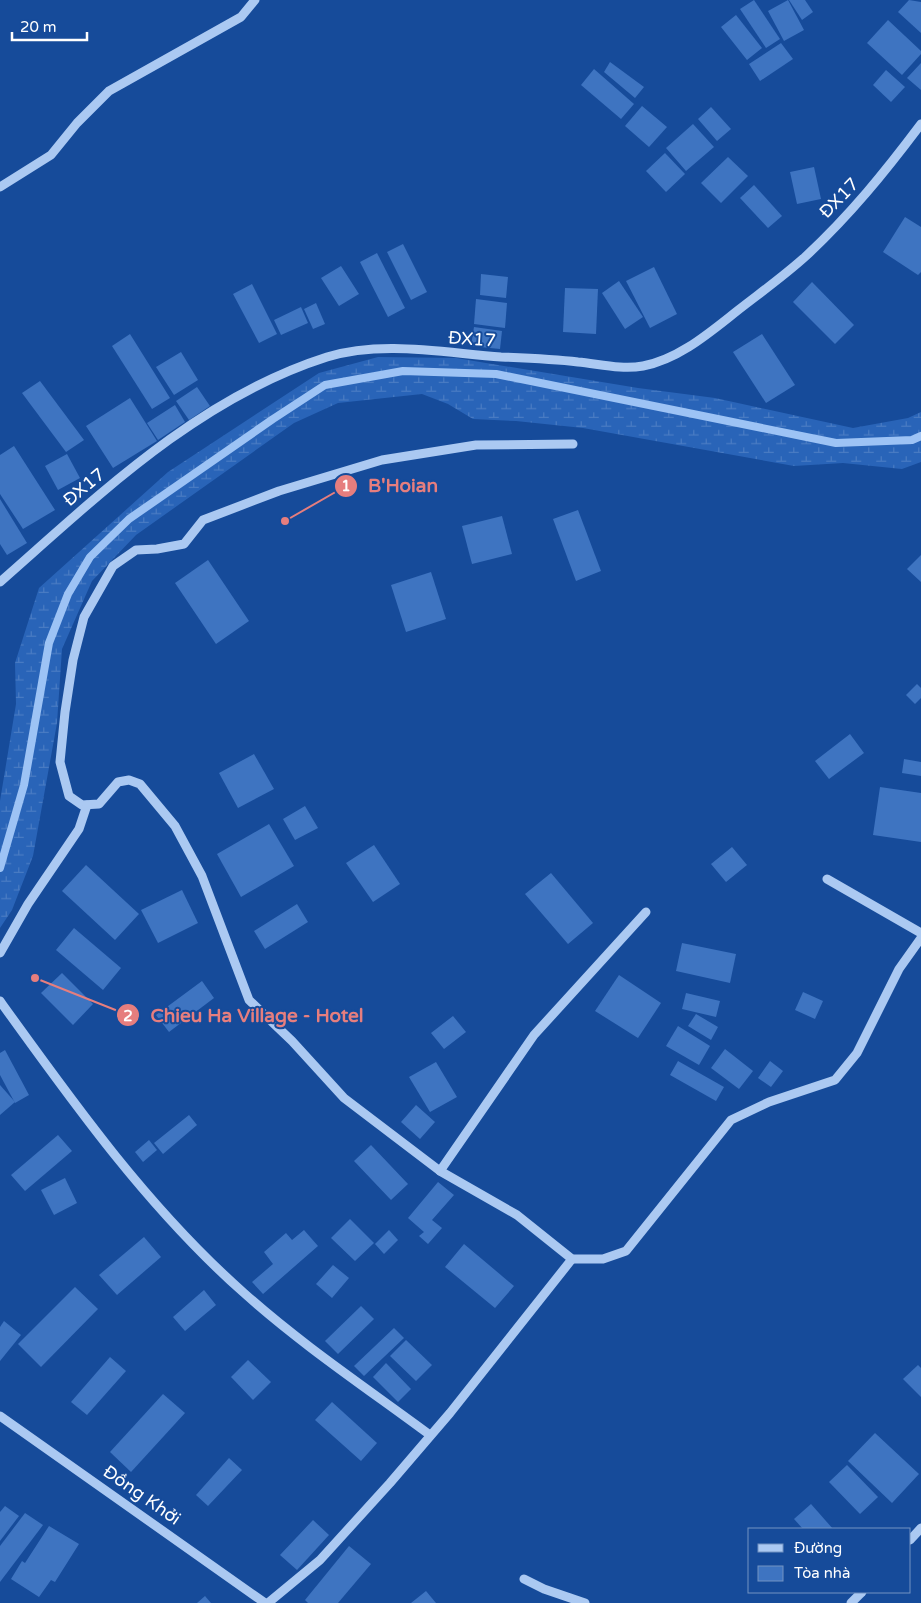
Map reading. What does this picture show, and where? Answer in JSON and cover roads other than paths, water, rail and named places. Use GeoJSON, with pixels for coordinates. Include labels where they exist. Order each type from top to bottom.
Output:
{"type":"FeatureCollection","features":[{"type":"Feature","properties":{"kind":"street"},"geometry":{"type":"LineString","coordinates":[[0,187],[51,155],[77,124],[109,91],[241,17],[255,0]]}},
{"type":"Feature","properties":{"kind":"street","name":"ĐX17"},"geometry":{"type":"LineString","coordinates":[[0,582],[59,529],[173,437],[221,404],[280,376],[328,357],[371,348],[578,362],[617,367],[643,366],[674,356],[721,323],[804,257],[885,174],[921,124]]}},
{"type":"Feature","properties":{"kind":"street"},"geometry":{"type":"LineString","coordinates":[[573,444],[476,445],[382,460],[280,491],[203,520],[184,544],[157,549],[136,550],[113,566],[84,617],[73,660],[60,762],[69,796],[82,805],[99,804],[118,782],[129,780],[140,784],[175,826],[202,876],[249,1000],[292,1041],[344,1098],[440,1171],[517,1215],[572,1259],[603,1259],[626,1251],[731,1120],[769,1102],[807,1091],[835,1080],[857,1053],[899,969],[921,938]]}},
{"type":"Feature","properties":{"kind":"street"},"geometry":{"type":"LineString","coordinates":[[0,953],[28,904],[75,836],[83,822],[87,805]]}},
{"type":"Feature","properties":{"kind":"street"},"geometry":{"type":"LineString","coordinates":[[828,879],[921,933]]}},
{"type":"Feature","properties":{"kind":"street"},"geometry":{"type":"LineString","coordinates":[[440,1171],[534,1035],[646,912]]}},
{"type":"Feature","properties":{"kind":"street"},"geometry":{"type":"LineString","coordinates":[[0,1002],[86,1119],[199,1251],[244,1294],[430,1435]]}},
{"type":"Feature","properties":{"kind":"street"},"geometry":{"type":"LineString","coordinates":[[266,1603],[320,1560],[450,1413],[572,1259]]}},
{"type":"Feature","properties":{"kind":"street","name":"Đồng Khởi"},"geometry":{"type":"LineString","coordinates":[[0,1416],[266,1603]]}},
{"type":"Feature","properties":{"kind":"street"},"geometry":{"type":"LineString","coordinates":[[911,1539],[921,1528]]}},
{"type":"Feature","properties":{"kind":"street"},"geometry":{"type":"LineString","coordinates":[[524,1579],[585,1603]]}},
{"type":"Feature","properties":{"kind":"street"},"geometry":{"type":"LineString","coordinates":[[851,1603],[861,1593]]}},
{"type":"Feature","properties":{"kind":"waterway"},"geometry":{"type":"LineString","coordinates":[[0,868],[24,785],[49,643],[68,594],[90,557],[129,519],[325,385],[403,371],[496,374],[836,443],[912,440],[921,436]]}},
{"type":"Feature","properties":{"kind":"place","name":"B'Hoian"},"geometry":{"type":"Point","coordinates":[285,521]}},
{"type":"Feature","properties":{"kind":"place","name":"Chieu Ha Village - Hotel"},"geometry":{"type":"Point","coordinates":[35,978]}}]}
